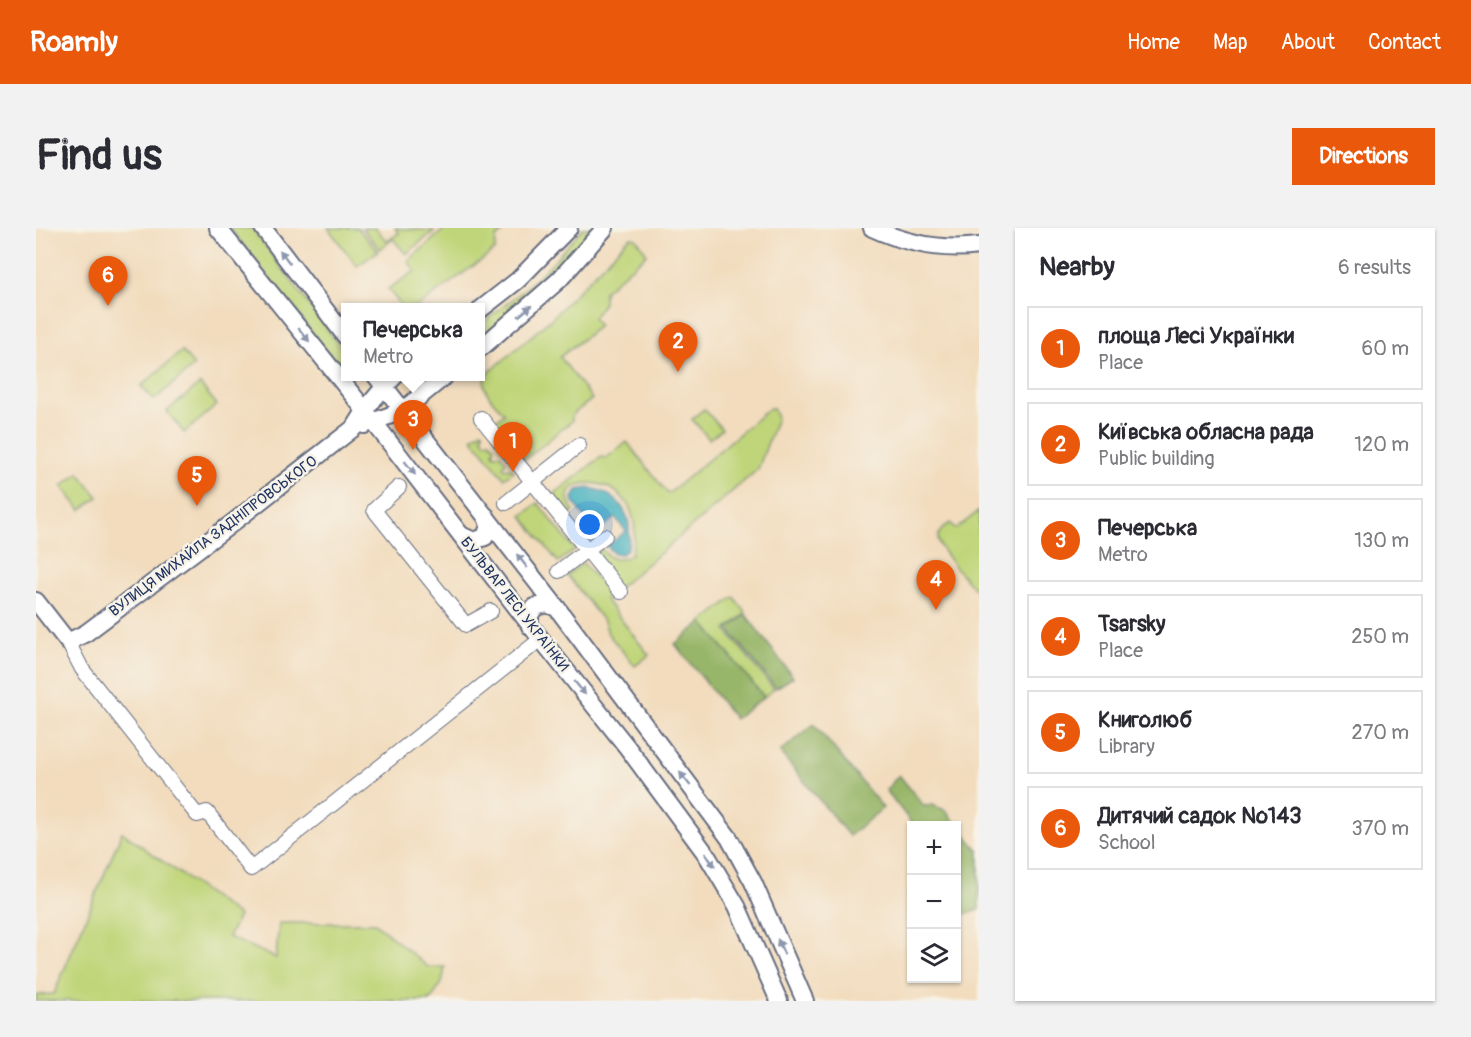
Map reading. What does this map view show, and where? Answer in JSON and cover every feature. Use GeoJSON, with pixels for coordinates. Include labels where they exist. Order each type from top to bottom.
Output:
{"type":"FeatureCollection","features":[{"type":"Feature","properties":{"kind":"main road","name":"БУЛЬВАР ЛЕСІ УКРАЇНКИ"},"geometry":{"type":"LineString","coordinates":[[218,228],[369,416],[530,626],[627,747],[712,862],[738,906],[779,1001]]}},
{"type":"Feature","properties":{"kind":"main road"},"geometry":{"type":"LineString","coordinates":[[263,228],[341,332]]}},
{"type":"Feature","properties":{"kind":"main road"},"geometry":{"type":"LineString","coordinates":[[485,305],[518,280],[569,228]]}},
{"type":"Feature","properties":{"kind":"main road"},"geometry":{"type":"LineString","coordinates":[[485,344],[559,280],[605,228]]}},
{"type":"Feature","properties":{"kind":"main road"},"geometry":{"type":"LineString","coordinates":[[872,228],[921,245],[943,249],[979,246]]}},
{"type":"Feature","properties":{"kind":"main road"},"geometry":{"type":"LineString","coordinates":[[369,416],[385,381]]}},
{"type":"Feature","properties":{"kind":"main road","name":"БУЛЬВАР ЛЕСІ УКРАЇНКИ"},"geometry":{"type":"LineString","coordinates":[[386,381],[402,411],[557,608],[729,838],[753,882],[804,1001]]}},
{"type":"Feature","properties":{"kind":"main road","name":"ВУЛИЦЯ МИХАЙЛА ЗАДНІПРОВСЬКОГО"},"geometry":{"type":"LineString","coordinates":[[68,642],[86,633],[226,528],[369,416],[402,411],[439,381]]}},
{"type":"Feature","properties":{"kind":"main road"},"geometry":{"type":"LineString","coordinates":[[461,535],[474,541],[485,537],[489,526],[486,516]]}},
{"type":"Feature","properties":{"kind":"main road"},"geometry":{"type":"LineString","coordinates":[[36,601],[68,642]]}},
{"type":"Feature","properties":{"kind":"main road"},"geometry":{"type":"LineString","coordinates":[[530,626],[530,615],[535,607],[547,604],[557,608]]}},
{"type":"Feature","properties":{"kind":"street"},"geometry":{"type":"LineString","coordinates":[[481,418],[621,592]]}},
{"type":"Feature","properties":{"kind":"street"},"geometry":{"type":"LineString","coordinates":[[506,503],[579,445]]}},
{"type":"Feature","properties":{"kind":"street"},"geometry":{"type":"LineString","coordinates":[[399,487],[374,510],[466,625],[490,611]]}},
{"type":"Feature","properties":{"kind":"street"},"geometry":{"type":"LineString","coordinates":[[560,571],[605,536]]}},
{"type":"Feature","properties":{"kind":"street"},"geometry":{"type":"LineString","coordinates":[[68,642],[82,669],[197,815],[207,812],[251,869],[541,639]]}},
{"type":"Feature","properties":{"kind":"green space"},"geometry":{"type":"Polygon","coordinates":[[[230,228],[252,228],[341,348],[341,369],[230,228]]]}},
{"type":"Feature","properties":{"kind":"green space"},"geometry":{"type":"Polygon","coordinates":[[[328,228],[358,228],[378,251],[357,266],[328,228]]]}},
{"type":"Feature","properties":{"kind":"green space"},"geometry":{"type":"Polygon","coordinates":[[[362,228],[375,228],[387,241],[399,233],[395,228],[434,231],[406,254],[393,239],[380,249],[362,228]]]}},
{"type":"Feature","properties":{"kind":"green space"},"geometry":{"type":"Polygon","coordinates":[[[446,228],[508,228],[496,238],[495,250],[422,303],[399,303],[388,289],[415,271],[408,261],[446,228]]]}},
{"type":"Feature","properties":{"kind":"green space"},"geometry":{"type":"Polygon","coordinates":[[[583,228],[591,228],[586,241],[560,269],[485,335],[485,321],[524,290],[583,228]]]}},
{"type":"Feature","properties":{"kind":"green space"},"geometry":{"type":"Polygon","coordinates":[[[631,237],[636,238],[647,254],[604,291],[604,303],[593,318],[599,326],[560,357],[592,399],[572,415],[572,421],[523,461],[521,459],[524,456],[523,453],[516,452],[510,447],[513,440],[510,438],[505,440],[500,432],[502,427],[500,424],[494,426],[492,424],[504,413],[486,390],[484,385],[487,374],[550,320],[631,237]]]}},
{"type":"Feature","properties":{"kind":"green space"},"geometry":{"type":"Polygon","coordinates":[[[182,351],[194,366],[154,400],[141,386],[182,351]]]}},
{"type":"Feature","properties":{"kind":"green space"},"geometry":{"type":"Polygon","coordinates":[[[200,384],[217,405],[184,433],[167,411],[200,384]]]}},
{"type":"Feature","properties":{"kind":"green space"},"geometry":{"type":"Polygon","coordinates":[[[770,408],[773,408],[777,418],[758,469],[605,599],[649,655],[635,666],[608,634],[605,623],[567,575],[583,563],[597,579],[609,571],[595,554],[601,549],[615,559],[622,559],[631,554],[634,526],[628,505],[615,492],[600,485],[584,483],[572,488],[568,497],[574,511],[568,516],[553,495],[601,457],[606,458],[627,442],[668,494],[770,408]]]}},
{"type":"Feature","properties":{"kind":"green space"},"geometry":{"type":"Polygon","coordinates":[[[704,409],[722,429],[709,439],[692,419],[704,409]]]}},
{"type":"Feature","properties":{"kind":"green space"},"geometry":{"type":"Polygon","coordinates":[[[482,431],[485,442],[490,441],[495,447],[493,453],[500,454],[506,461],[503,467],[514,471],[504,478],[472,438],[482,431]]]}},
{"type":"Feature","properties":{"kind":"green space"},"geometry":{"type":"Polygon","coordinates":[[[79,473],[98,497],[81,510],[62,486],[79,473]]]}},
{"type":"Feature","properties":{"kind":"green space"},"geometry":{"type":"Polygon","coordinates":[[[538,503],[575,550],[558,562],[522,516],[538,503]]]}},
{"type":"Feature","properties":{"kind":"green space"},"geometry":{"type":"Polygon","coordinates":[[[979,511],[979,594],[943,551],[938,536],[940,531],[950,523],[956,529],[979,511]]]}},
{"type":"Feature","properties":{"kind":"green space"},"geometry":{"type":"Polygon","coordinates":[[[734,597],[746,613],[726,630],[774,689],[764,697],[702,622],[734,597]]]}},
{"type":"Feature","properties":{"kind":"green space"},"geometry":{"type":"Polygon","coordinates":[[[746,615],[793,677],[776,688],[728,629],[746,615]]]}},
{"type":"Feature","properties":{"kind":"green space"},"geometry":{"type":"Polygon","coordinates":[[[702,622],[764,697],[735,719],[675,644],[702,622]]]}},
{"type":"Feature","properties":{"kind":"green space"},"geometry":{"type":"Polygon","coordinates":[[[814,724],[883,808],[849,836],[780,752],[814,724]]]}},
{"type":"Feature","properties":{"kind":"green space"},"geometry":{"type":"Polygon","coordinates":[[[899,775],[924,806],[933,805],[945,810],[954,821],[910,821],[886,790],[899,775]]]}},
{"type":"Feature","properties":{"kind":"green space"},"geometry":{"type":"Polygon","coordinates":[[[961,829],[979,851],[979,910],[961,915],[961,829]]]}},
{"type":"Feature","properties":{"kind":"green space"},"geometry":{"type":"Polygon","coordinates":[[[122,832],[239,916],[228,937],[276,958],[279,923],[375,923],[428,967],[445,967],[442,983],[430,1001],[36,1001],[36,995],[54,994],[122,832]]]}},
{"type":"Feature","properties":{"kind":"water"},"geometry":{"type":"Polygon","coordinates":[[[590,488],[615,499],[625,512],[628,520],[629,541],[627,549],[622,554],[613,553],[607,546],[626,531],[615,518],[596,532],[574,503],[573,498],[577,490],[590,488]]]}},
{"type":"Feature","properties":{"kind":"place","name":"Дитячий садок №143"},"geometry":{"type":"Point","coordinates":[108,306]}},
{"type":"Feature","properties":{"kind":"place","name":"Київська обласна рада"},"geometry":{"type":"Point","coordinates":[678,372]}},
{"type":"Feature","properties":{"kind":"place","name":"Печерська"},"geometry":{"type":"Point","coordinates":[413,450]}},
{"type":"Feature","properties":{"kind":"place","name":"площа Лесі Українки"},"geometry":{"type":"Point","coordinates":[513,472]}},
{"type":"Feature","properties":{"kind":"place","name":"Книголюб"},"geometry":{"type":"Point","coordinates":[197,506]}},
{"type":"Feature","properties":{"kind":"place","name":"Tsarsky"},"geometry":{"type":"Point","coordinates":[936,610]}}]}
